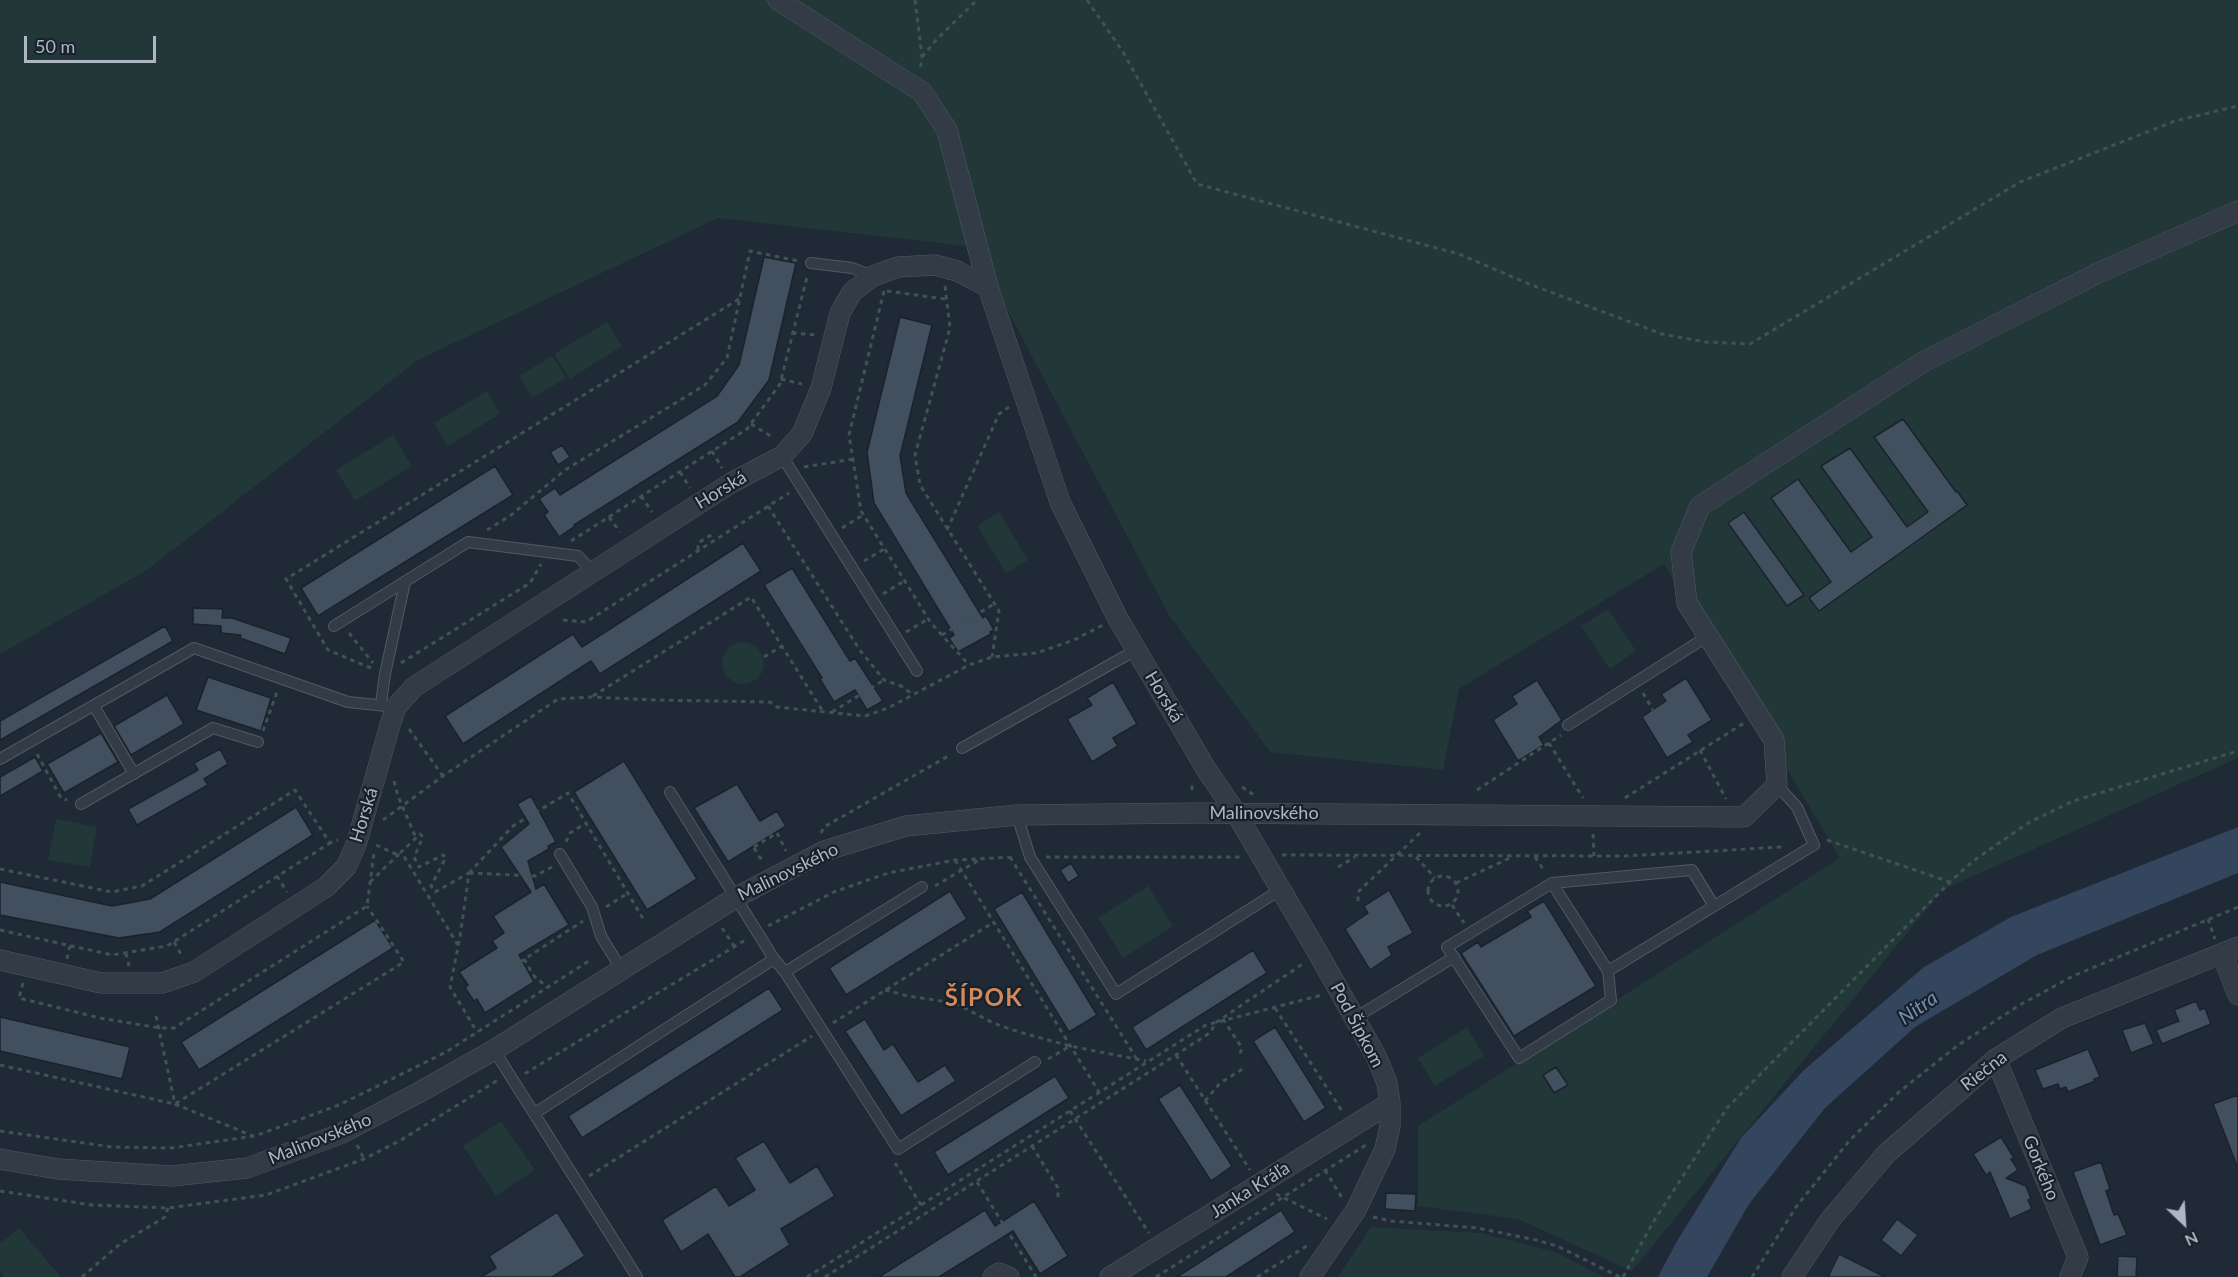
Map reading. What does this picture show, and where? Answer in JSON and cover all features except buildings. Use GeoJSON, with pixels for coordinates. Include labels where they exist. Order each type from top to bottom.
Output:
{"type":"FeatureCollection","features":[{"type":"Feature","properties":{"kind":"street"},"geometry":{"type":"LineString","coordinates":[[778,0],[922,92],[947,130],[988,287]]}},
{"type":"Feature","properties":{"kind":"street"},"geometry":{"type":"LineString","coordinates":[[1777,785],[1774,740],[1687,603],[1681,552],[1700,506],[1923,362],[2098,273],[2238,211]]}},
{"type":"Feature","properties":{"kind":"street","name":"Horská"},"geometry":{"type":"LineString","coordinates":[[0,960],[101,983],[162,983],[194,972],[326,887],[346,867],[389,706],[414,687],[731,483],[782,456],[802,434],[821,388],[840,314],[852,292],[881,284],[898,267],[935,265],[957,271],[988,287],[1060,502],[1117,617],[1236,813]]}},
{"type":"Feature","properties":{"kind":"street"},"geometry":{"type":"LineString","coordinates":[[1198,813],[1214,780]]}},
{"type":"Feature","properties":{"kind":"street","name":"Malinovského"},"geometry":{"type":"LineString","coordinates":[[0,1159],[58,1169],[172,1176],[247,1168],[351,1130],[494,1050],[735,898],[824,851],[906,826],[1017,815],[1198,813],[1743,817],[1777,785]]}},
{"type":"Feature","properties":{"kind":"street","name":"Pod Šípkom"},"geometry":{"type":"LineString","coordinates":[[1236,813],[1355,1018],[1377,1058],[1387,1083],[1390,1103],[1385,1149],[1310,1277]]}},
{"type":"Feature","properties":{"kind":"street"},"geometry":{"type":"LineString","coordinates":[[2225,947],[2238,995]]}},
{"type":"Feature","properties":{"kind":"street","name":"Riečna"},"geometry":{"type":"LineString","coordinates":[[1792,1277],[1830,1220],[1887,1153],[1996,1059],[2062,1018],[2225,947]]}},
{"type":"Feature","properties":{"kind":"street","name":"Gorkého"},"geometry":{"type":"LineString","coordinates":[[1996,1059],[2078,1257],[2070,1277]]}},
{"type":"Feature","properties":{"kind":"street","name":"Janka Kráľa"},"geometry":{"type":"LineString","coordinates":[[1110,1277],[1390,1103]]}},
{"type":"Feature","properties":{"kind":"street"},"geometry":{"type":"LineString","coordinates":[[993,1277],[999,1273],[1009,1277]]}},
{"type":"Feature","properties":{"kind":"lane"},"geometry":{"type":"LineString","coordinates":[[811,263],[852,268],[881,284]]}},
{"type":"Feature","properties":{"kind":"lane"},"geometry":{"type":"LineString","coordinates":[[782,456],[917,671]]}},
{"type":"Feature","properties":{"kind":"lane"},"geometry":{"type":"LineString","coordinates":[[334,626],[468,542],[578,556],[592,572]]}},
{"type":"Feature","properties":{"kind":"lane"},"geometry":{"type":"LineString","coordinates":[[0,759],[194,648],[348,702],[389,706],[385,674],[405,582]]}},
{"type":"Feature","properties":{"kind":"lane"},"geometry":{"type":"LineString","coordinates":[[1568,725],[1708,636]]}},
{"type":"Feature","properties":{"kind":"lane"},"geometry":{"type":"LineString","coordinates":[[962,748],[1136,650]]}},
{"type":"Feature","properties":{"kind":"lane"},"geometry":{"type":"LineString","coordinates":[[94,705],[134,774]]}},
{"type":"Feature","properties":{"kind":"lane"},"geometry":{"type":"LineString","coordinates":[[81,804],[213,728],[258,742]]}},
{"type":"Feature","properties":{"kind":"lane"},"geometry":{"type":"LineString","coordinates":[[1608,971],[1814,845],[1797,807],[1777,785]]}},
{"type":"Feature","properties":{"kind":"lane"},"geometry":{"type":"LineString","coordinates":[[670,792],[735,898],[898,1149],[1040,1061]]}},
{"type":"Feature","properties":{"kind":"lane"},"geometry":{"type":"LineString","coordinates":[[1017,815],[1030,857],[1116,994],[1280,890]]}},
{"type":"Feature","properties":{"kind":"lane"},"geometry":{"type":"LineString","coordinates":[[562,857],[592,907],[601,936],[621,969]]}},
{"type":"Feature","properties":{"kind":"lane"},"geometry":{"type":"LineString","coordinates":[[1552,883],[1608,971],[1611,1000],[1519,1058],[1447,947],[1552,883],[1692,870],[1714,906]]}},
{"type":"Feature","properties":{"kind":"lane"},"geometry":{"type":"LineString","coordinates":[[785,972],[922,887]]}},
{"type":"Feature","properties":{"kind":"lane"},"geometry":{"type":"LineString","coordinates":[[1355,1018],[1454,957]]}},
{"type":"Feature","properties":{"kind":"lane"},"geometry":{"type":"LineString","coordinates":[[535,1113],[774,959]]}},
{"type":"Feature","properties":{"kind":"lane"},"geometry":{"type":"LineString","coordinates":[[494,1050],[637,1277]]}},
{"type":"Feature","properties":{"kind":"path"},"geometry":{"type":"LineString","coordinates":[[915,0],[922,57],[977,0]]}},
{"type":"Feature","properties":{"kind":"path"},"geometry":{"type":"LineString","coordinates":[[1087,0],[1123,52],[1197,184],[1459,254],[1529,284],[1662,334],[1705,342],[1750,344],[2020,182],[2175,121],[2238,106]]}},
{"type":"Feature","properties":{"kind":"path"},"geometry":{"type":"LineString","coordinates":[[468,542],[510,516],[565,470],[705,385],[727,358],[750,251],[811,263],[780,384],[747,429],[545,557],[530,583],[385,674],[328,650],[286,579],[739,298]]}},
{"type":"Feature","properties":{"kind":"path"},"geometry":{"type":"LineString","coordinates":[[945,299],[881,284],[849,435],[861,511],[928,619],[969,665]]}},
{"type":"Feature","properties":{"kind":"path"},"geometry":{"type":"LineString","coordinates":[[953,290],[945,285],[950,328],[915,455],[920,485],[999,611],[992,657]]}},
{"type":"Feature","properties":{"kind":"path"},"geometry":{"type":"LineString","coordinates":[[792,333],[807,335]]}},
{"type":"Feature","properties":{"kind":"path"},"geometry":{"type":"LineString","coordinates":[[781,379],[791,381]]}},
{"type":"Feature","properties":{"kind":"path"},"geometry":{"type":"LineString","coordinates":[[947,530],[999,414],[1011,406],[1015,416]]}},
{"type":"Feature","properties":{"kind":"path"},"geometry":{"type":"LineString","coordinates":[[750,424],[759,429]]}},
{"type":"Feature","properties":{"kind":"path"},"geometry":{"type":"LineString","coordinates":[[712,452],[720,465]]}},
{"type":"Feature","properties":{"kind":"path"},"geometry":{"type":"LineString","coordinates":[[807,466],[853,459]]}},
{"type":"Feature","properties":{"kind":"path"},"geometry":{"type":"LineString","coordinates":[[680,471],[688,484]]}},
{"type":"Feature","properties":{"kind":"path"},"geometry":{"type":"LineString","coordinates":[[563,620],[586,622],[800,486]]}},
{"type":"Feature","properties":{"kind":"path"},"geometry":{"type":"LineString","coordinates":[[641,496],[652,512]]}},
{"type":"Feature","properties":{"kind":"path"},"geometry":{"type":"LineString","coordinates":[[768,506],[859,649],[884,680],[901,686],[913,695]]}},
{"type":"Feature","properties":{"kind":"path"},"geometry":{"type":"LineString","coordinates":[[852,522],[863,514]]}},
{"type":"Feature","properties":{"kind":"path"},"geometry":{"type":"LineString","coordinates":[[609,517],[620,532]]}},
{"type":"Feature","properties":{"kind":"path"},"geometry":{"type":"LineString","coordinates":[[698,550],[698,543],[713,534]]}},
{"type":"Feature","properties":{"kind":"path"},"geometry":{"type":"LineString","coordinates":[[873,556],[884,549]]}},
{"type":"Feature","properties":{"kind":"path"},"geometry":{"type":"LineString","coordinates":[[893,588],[904,581]]}},
{"type":"Feature","properties":{"kind":"path"},"geometry":{"type":"LineString","coordinates":[[591,697],[751,597],[822,711]]}},
{"type":"Feature","properties":{"kind":"path"},"geometry":{"type":"LineString","coordinates":[[942,635],[994,604]]}},
{"type":"Feature","properties":{"kind":"path"},"geometry":{"type":"LineString","coordinates":[[917,626],[928,619]]}},
{"type":"Feature","properties":{"kind":"path"},"geometry":{"type":"LineString","coordinates":[[376,824],[558,699],[591,697],[770,702],[777,707],[865,716],[888,708],[969,665],[992,657],[1037,653],[1074,640],[1104,624],[1108,630]]}},
{"type":"Feature","properties":{"kind":"path"},"geometry":{"type":"LineString","coordinates":[[351,636],[372,662]]}},
{"type":"Feature","properties":{"kind":"path"},"geometry":{"type":"LineString","coordinates":[[764,657],[782,646]]}},
{"type":"Feature","properties":{"kind":"path"},"geometry":{"type":"LineString","coordinates":[[258,742],[282,679]]}},
{"type":"Feature","properties":{"kind":"path"},"geometry":{"type":"LineString","coordinates":[[831,712],[884,680]]}},
{"type":"Feature","properties":{"kind":"path"},"geometry":{"type":"LineString","coordinates":[[1635,681],[1653,710]]}},
{"type":"Feature","properties":{"kind":"path"},"geometry":{"type":"LineString","coordinates":[[1624,798],[1758,714]]}},
{"type":"Feature","properties":{"kind":"path"},"geometry":{"type":"LineString","coordinates":[[1477,789],[1564,734],[1568,725]]}},
{"type":"Feature","properties":{"kind":"path"},"geometry":{"type":"LineString","coordinates":[[409,729],[443,776]]}},
{"type":"Feature","properties":{"kind":"path"},"geometry":{"type":"LineString","coordinates":[[31,742],[61,798],[81,804]]}},
{"type":"Feature","properties":{"kind":"path"},"geometry":{"type":"LineString","coordinates":[[1549,743],[1587,805]]}},
{"type":"Feature","properties":{"kind":"path"},"geometry":{"type":"LineString","coordinates":[[820,835],[824,827],[962,748]]}},
{"type":"Feature","properties":{"kind":"path"},"geometry":{"type":"LineString","coordinates":[[1700,750],[1728,803]]}},
{"type":"Feature","properties":{"kind":"path"},"geometry":{"type":"LineString","coordinates":[[1312,1150],[1351,1207],[1365,1215],[1391,1221],[1478,1228],[1536,1240],[1557,1246],[1621,1277],[1652,1224],[1727,1108],[1950,882],[1997,843],[2050,811],[2095,794],[2238,751]]}},
{"type":"Feature","properties":{"kind":"path"},"geometry":{"type":"LineString","coordinates":[[393,776],[398,796],[416,838]]}},
{"type":"Feature","properties":{"kind":"path"},"geometry":{"type":"LineString","coordinates":[[1192,776],[1192,790]]}},
{"type":"Feature","properties":{"kind":"path"},"geometry":{"type":"LineString","coordinates":[[1236,783],[1263,800]]}},
{"type":"Feature","properties":{"kind":"path"},"geometry":{"type":"LineString","coordinates":[[0,869],[112,892],[142,886],[295,790],[330,843]]}},
{"type":"Feature","properties":{"kind":"path"},"geometry":{"type":"LineString","coordinates":[[428,896],[469,873],[513,826],[568,793],[645,922]]}},
{"type":"Feature","properties":{"kind":"path"},"geometry":{"type":"LineString","coordinates":[[469,873],[535,876],[562,857],[570,833],[586,823]]}},
{"type":"Feature","properties":{"kind":"path"},"geometry":{"type":"LineString","coordinates":[[1358,901],[1358,892],[1427,826]]}},
{"type":"Feature","properties":{"kind":"path"},"geometry":{"type":"LineString","coordinates":[[1593,828],[1594,856]]}},
{"type":"Feature","properties":{"kind":"path"},"geometry":{"type":"LineString","coordinates":[[763,862],[754,847],[776,832],[786,851]]}},
{"type":"Feature","properties":{"kind":"path"},"geometry":{"type":"LineString","coordinates":[[370,882],[420,834],[423,837],[414,857],[419,867],[443,855],[446,858],[431,886],[435,892]]}},
{"type":"Feature","properties":{"kind":"path"},"geometry":{"type":"LineString","coordinates":[[1273,855],[1594,856],[1814,845],[1825,840],[1950,882]]}},
{"type":"Feature","properties":{"kind":"path"},"geometry":{"type":"LineString","coordinates":[[0,930],[112,955],[167,946],[330,843],[352,841],[375,845],[405,858],[458,945]]}},
{"type":"Feature","properties":{"kind":"path"},"geometry":{"type":"LineString","coordinates":[[1338,867],[1356,856]]}},
{"type":"Feature","properties":{"kind":"path"},"geometry":{"type":"LineString","coordinates":[[1416,856],[1435,878]]}},
{"type":"Feature","properties":{"kind":"path"},"geometry":{"type":"LineString","coordinates":[[1010,857],[1141,1065]]}},
{"type":"Feature","properties":{"kind":"path"},"geometry":{"type":"LineString","coordinates":[[526,1073],[757,932],[834,892],[888,873],[956,860],[1010,857],[1248,857]]}},
{"type":"Feature","properties":{"kind":"path"},"geometry":{"type":"LineString","coordinates":[[1456,883],[1513,857]]}},
{"type":"Feature","properties":{"kind":"path"},"geometry":{"type":"LineString","coordinates":[[922,887],[934,886],[981,859]]}},
{"type":"Feature","properties":{"kind":"path"},"geometry":{"type":"LineString","coordinates":[[956,860],[1099,1092]]}},
{"type":"Feature","properties":{"kind":"path"},"geometry":{"type":"LineString","coordinates":[[469,873],[450,987],[477,1032]]}},
{"type":"Feature","properties":{"kind":"path"},"geometry":{"type":"LineString","coordinates":[[277,876],[282,884]]}},
{"type":"Feature","properties":{"kind":"path"},"geometry":{"type":"LineString","coordinates":[[1447,876],[1456,883],[1458,895],[1452,904],[1440,907],[1430,900],[1428,888],[1435,878],[1447,876]]}},
{"type":"Feature","properties":{"kind":"path"},"geometry":{"type":"LineString","coordinates":[[1452,904],[1471,932]]}},
{"type":"Feature","properties":{"kind":"path"},"geometry":{"type":"LineString","coordinates":[[175,1104],[404,962],[367,906]]}},
{"type":"Feature","properties":{"kind":"path"},"geometry":{"type":"LineString","coordinates":[[2208,918],[2225,947]]}},
{"type":"Feature","properties":{"kind":"path"},"geometry":{"type":"LineString","coordinates":[[579,1183],[994,922]]}},
{"type":"Feature","properties":{"kind":"path"},"geometry":{"type":"LineString","coordinates":[[722,928],[734,947]]}},
{"type":"Feature","properties":{"kind":"path"},"geometry":{"type":"LineString","coordinates":[[546,987],[522,960],[556,938]]}},
{"type":"Feature","properties":{"kind":"path"},"geometry":{"type":"LineString","coordinates":[[174,942],[179,951]]}},
{"type":"Feature","properties":{"kind":"path"},"geometry":{"type":"LineString","coordinates":[[542,942],[544,946]]}},
{"type":"Feature","properties":{"kind":"path"},"geometry":{"type":"LineString","coordinates":[[68,957],[70,946]]}},
{"type":"Feature","properties":{"kind":"path"},"geometry":{"type":"LineString","coordinates":[[126,953],[128,962]]}},
{"type":"Feature","properties":{"kind":"path"},"geometry":{"type":"LineString","coordinates":[[807,1277],[1206,1024],[1223,1019],[1310,958]]}},
{"type":"Feature","properties":{"kind":"path"},"geometry":{"type":"LineString","coordinates":[[0,1131],[112,1147],[171,1148],[255,1136],[339,1105],[446,1052],[592,959]]}},
{"type":"Feature","properties":{"kind":"path"},"geometry":{"type":"LineString","coordinates":[[885,990],[954,1003],[993,1023],[1070,1046],[1147,1062]]}},
{"type":"Feature","properties":{"kind":"path"},"geometry":{"type":"LineString","coordinates":[[1223,1019],[1330,993]]}},
{"type":"Feature","properties":{"kind":"path"},"geometry":{"type":"LineString","coordinates":[[1275,1008],[1346,1118]]}},
{"type":"Feature","properties":{"kind":"path"},"geometry":{"type":"LineString","coordinates":[[156,1016],[175,1104]]}},
{"type":"Feature","properties":{"kind":"path"},"geometry":{"type":"LineString","coordinates":[[1223,1019],[1242,1048],[1239,1056]]}},
{"type":"Feature","properties":{"kind":"path"},"geometry":{"type":"LineString","coordinates":[[825,1277],[1161,1065],[1211,1032],[1215,1023]]}},
{"type":"Feature","properties":{"kind":"path"},"geometry":{"type":"LineString","coordinates":[[1040,1061],[1070,1046]]}},
{"type":"Feature","properties":{"kind":"path"},"geometry":{"type":"LineString","coordinates":[[1176,1055],[1259,1185],[1334,1223]]}},
{"type":"Feature","properties":{"kind":"path"},"geometry":{"type":"LineString","coordinates":[[1156,1056],[1161,1065]]}},
{"type":"Feature","properties":{"kind":"path"},"geometry":{"type":"LineString","coordinates":[[0,1065],[175,1104],[255,1136]]}},
{"type":"Feature","properties":{"kind":"path"},"geometry":{"type":"LineString","coordinates":[[1205,1101],[1220,1083],[1246,1067]]}},
{"type":"Feature","properties":{"kind":"path"},"geometry":{"type":"LineString","coordinates":[[1070,1111],[1158,1247]]}},
{"type":"Feature","properties":{"kind":"path"},"geometry":{"type":"LineString","coordinates":[[1156,1277],[1369,1143]]}},
{"type":"Feature","properties":{"kind":"path"},"geometry":{"type":"LineString","coordinates":[[1032,1146],[1058,1188],[1058,1197]]}},
{"type":"Feature","properties":{"kind":"path"},"geometry":{"type":"LineString","coordinates":[[890,1155],[921,1205]]}},
{"type":"Feature","properties":{"kind":"path"},"geometry":{"type":"LineString","coordinates":[[977,1181],[1036,1277]]}},
{"type":"Feature","properties":{"kind":"path"},"geometry":{"type":"LineString","coordinates":[[943,1192],[947,1200]]}},
{"type":"Feature","properties":{"kind":"path"},"geometry":{"type":"LineString","coordinates":[[82,1277],[120,1244],[165,1217],[168,1208]]}},
{"type":"Feature","properties":{"kind":"path"},"geometry":{"type":"LineString","coordinates":[[1257,1277],[1316,1240]]}},
{"type":"Feature","properties":{"kind":"green space"},"geometry":{"type":"Polygon","coordinates":[[[0,0],[2238,0],[2238,758],[1942,890],[1632,1271],[1518,1219],[1418,1206],[1418,1126],[1840,858],[1664,564],[1459,689],[1443,770],[1270,752],[1169,615],[974,247],[718,218],[418,360],[147,570],[0,654],[0,0]]]}},
{"type":"Feature","properties":{"kind":"green space"},"geometry":{"type":"Polygon","coordinates":[[[607,322],[622,346],[570,379],[554,354],[607,322]]]}},
{"type":"Feature","properties":{"kind":"green space"},"geometry":{"type":"Polygon","coordinates":[[[552,356],[566,378],[532,398],[519,376],[552,356]]]}},
{"type":"Feature","properties":{"kind":"green space"},"geometry":{"type":"Polygon","coordinates":[[[487,391],[500,414],[448,446],[434,423],[487,391]]]}},
{"type":"Feature","properties":{"kind":"green space"},"geometry":{"type":"Polygon","coordinates":[[[393,435],[412,466],[355,501],[336,470],[393,435]]]}},
{"type":"Feature","properties":{"kind":"green space"},"geometry":{"type":"Polygon","coordinates":[[[999,512],[1028,560],[1006,573],[977,526],[999,512]]]}},
{"type":"Feature","properties":{"kind":"green space"},"geometry":{"type":"Polygon","coordinates":[[[1608,609],[1636,651],[1610,669],[1581,626],[1608,609]]]}},
{"type":"Feature","properties":{"kind":"green space"},"geometry":{"type":"Polygon","coordinates":[[[743,642],[751,643],[758,648],[763,655],[763,671],[758,678],[751,683],[743,684],[735,683],[728,678],[723,671],[722,663],[723,655],[728,648],[735,643],[743,642]]]}},
{"type":"Feature","properties":{"kind":"green space"},"geometry":{"type":"Polygon","coordinates":[[[56,819],[97,827],[90,867],[48,860],[56,819]]]}},
{"type":"Feature","properties":{"kind":"green space"},"geometry":{"type":"Polygon","coordinates":[[[1148,886],[1173,926],[1123,958],[1098,918],[1148,886]]]}},
{"type":"Feature","properties":{"kind":"green space"},"geometry":{"type":"Polygon","coordinates":[[[1467,1027],[1484,1056],[1435,1086],[1418,1058],[1467,1027]]]}},
{"type":"Feature","properties":{"kind":"green space"},"geometry":{"type":"Polygon","coordinates":[[[501,1121],[535,1170],[496,1196],[463,1146],[501,1121]]]}},
{"type":"Feature","properties":{"kind":"green space"},"geometry":{"type":"Polygon","coordinates":[[[1371,1227],[1481,1233],[1555,1252],[1604,1277],[1338,1277],[1371,1227]]]}},
{"type":"Feature","properties":{"kind":"green space"},"geometry":{"type":"Polygon","coordinates":[[[19,1228],[61,1277],[4,1277],[0,1272],[0,1244],[19,1228]]]}},
{"type":"Feature","properties":{"kind":"water","name":"Nitra"},"geometry":{"type":"Polygon","coordinates":[[[2238,827],[2238,873],[2037,955],[1915,1027],[1825,1108],[1749,1204],[1707,1277],[1658,1277],[1677,1241],[1741,1138],[1804,1070],[1924,967],[2011,917],[2238,827]]]}},
{"type":"Feature","properties":{"kind":"district","name":"ŠÍPOK"},"geometry":{"type":"Point","coordinates":[984,998]}}]}
